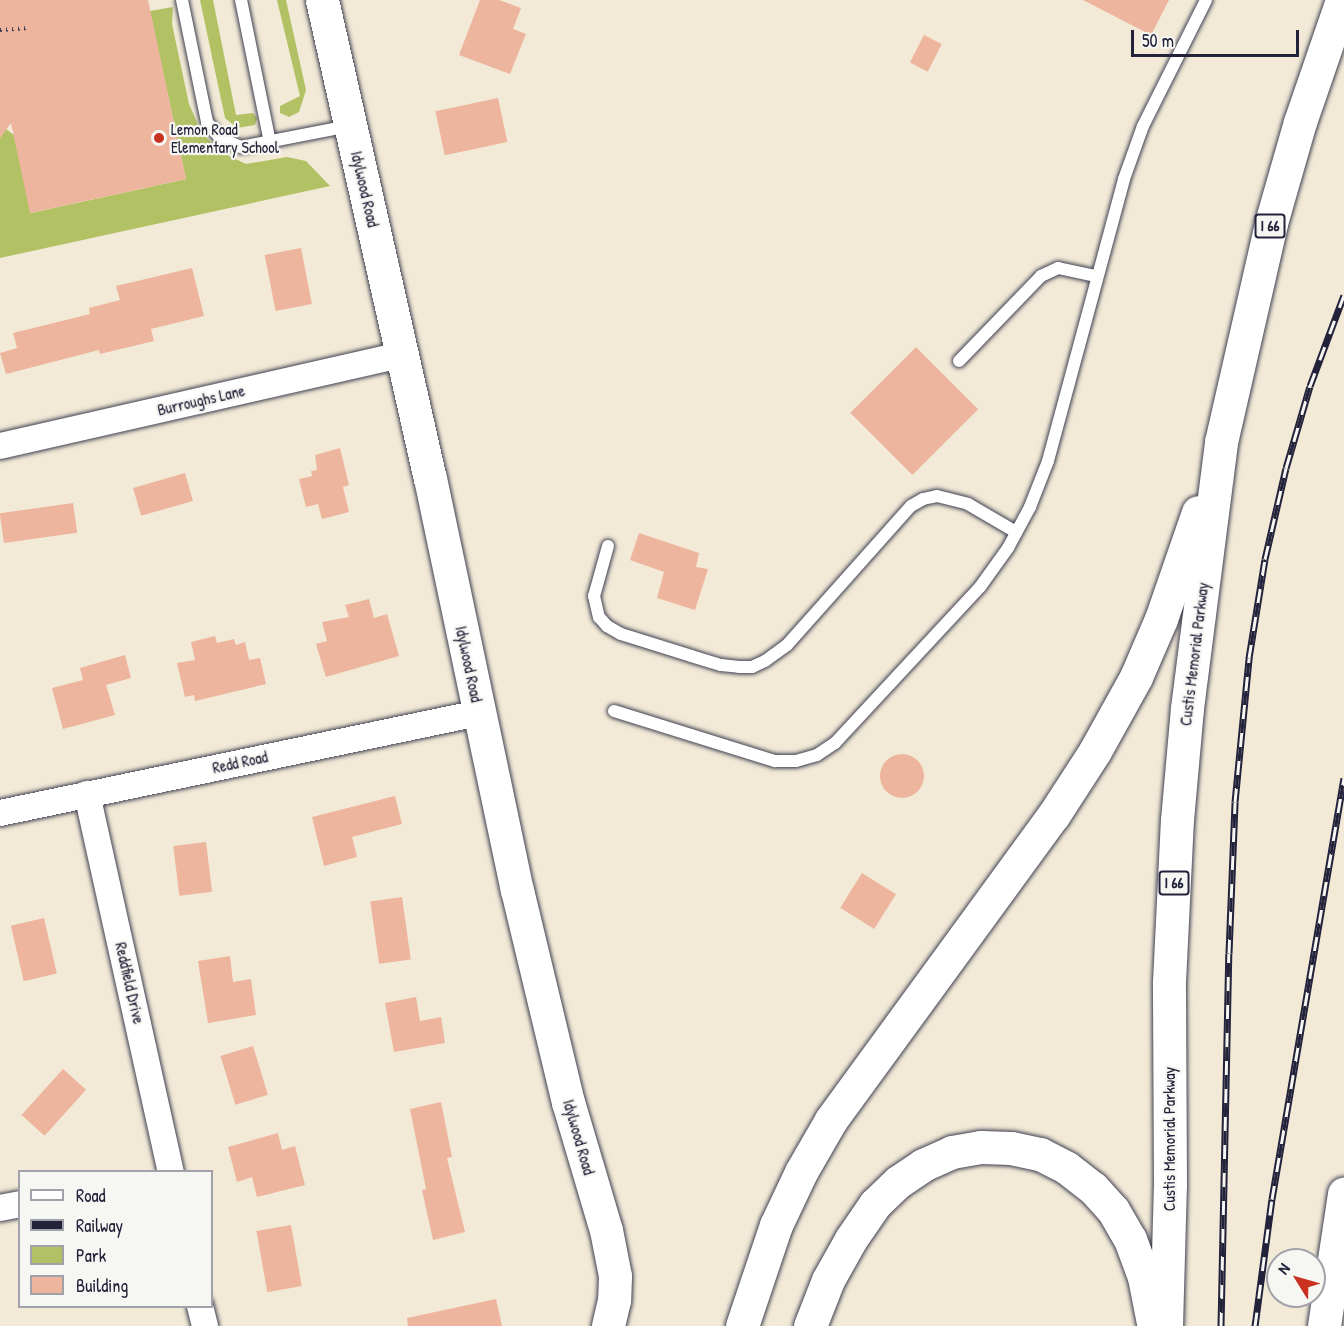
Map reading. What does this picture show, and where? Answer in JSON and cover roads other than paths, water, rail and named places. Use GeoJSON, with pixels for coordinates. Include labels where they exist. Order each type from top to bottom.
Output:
{"type":"FeatureCollection","features":[{"type":"Feature","properties":{"kind":"main road","name":"Idylwood Road"},"geometry":{"type":"LineString","coordinates":[[322,0],[402,355],[517,890],[568,1102],[606,1230],[615,1276],[614,1300],[608,1326]]}},
{"type":"Feature","properties":{"kind":"main road","name":"Custis Memorial Parkway"},"geometry":{"type":"LineString","coordinates":[[1166,1326],[1170,1185],[1168,982],[1177,820],[1191,675],[1221,442],[1271,223],[1300,122],[1342,0]]}},
{"type":"Feature","properties":{"kind":"main road"},"geometry":{"type":"LineString","coordinates":[[742,1326],[776,1225],[801,1172],[831,1120],[1053,816],[1095,751],[1136,677],[1161,620],[1221,442]]}},
{"type":"Feature","properties":{"kind":"main road"},"geometry":{"type":"LineString","coordinates":[[810,1326],[828,1280],[850,1239],[875,1204],[898,1182],[923,1165],[952,1152],[981,1147],[1011,1148],[1040,1154],[1067,1168],[1093,1188],[1113,1210],[1130,1239],[1144,1277],[1154,1326]]}},
{"type":"Feature","properties":{"kind":"main road"},"geometry":{"type":"LineString","coordinates":[[1324,1326],[1344,1194]]}},
{"type":"Feature","properties":{"kind":"street","name":"Burroughs Lane"},"geometry":{"type":"LineString","coordinates":[[0,446],[402,355]]}},
{"type":"Feature","properties":{"kind":"street","name":"Redd Road"},"geometry":{"type":"LineString","coordinates":[[0,813],[480,712]]}},
{"type":"Feature","properties":{"kind":"street","name":"Reddfield Drive"},"geometry":{"type":"LineString","coordinates":[[87,794],[168,1170]]}},
{"type":"Feature","properties":{"kind":"street"},"geometry":{"type":"LineString","coordinates":[[0,1208],[18,1204]]}},
{"type":"Feature","properties":{"kind":"street"},"geometry":{"type":"LineString","coordinates":[[200,1308],[205,1326]]}},
{"type":"Feature","properties":{"kind":"lane"},"geometry":{"type":"LineString","coordinates":[[182,0],[207,122],[220,138],[241,147],[350,126]]}},
{"type":"Feature","properties":{"kind":"lane"},"geometry":{"type":"LineString","coordinates":[[241,0],[270,142]]}},
{"type":"Feature","properties":{"kind":"lane"},"geometry":{"type":"LineString","coordinates":[[614,711],[775,761],[796,761],[817,755],[835,743],[980,587],[1030,507],[1048,461],[1124,178],[1143,126],[1206,0]]}},
{"type":"Feature","properties":{"kind":"lane"},"geometry":{"type":"LineString","coordinates":[[958,361],[1041,276],[1058,268],[1097,276]]}},
{"type":"Feature","properties":{"kind":"lane"},"geometry":{"type":"LineString","coordinates":[[608,546],[594,596],[599,617],[607,626],[621,634],[721,665],[752,667],[765,661],[787,645],[911,506],[923,499],[937,496],[968,504],[1016,532]]}},
{"type":"Feature","properties":{"kind":"railway"},"geometry":{"type":"LineString","coordinates":[[1221,1326],[1229,953],[1235,802],[1249,658],[1265,559],[1286,468],[1310,386],[1344,295]]}},
{"type":"Feature","properties":{"kind":"railway"},"geometry":{"type":"LineString","coordinates":[[1255,1326],[1272,1199],[1344,778]]}},
{"type":"Feature","properties":{"kind":"place","name":"Lemon Road Elementary School"},"geometry":{"type":"Point","coordinates":[159,138]}}]}
